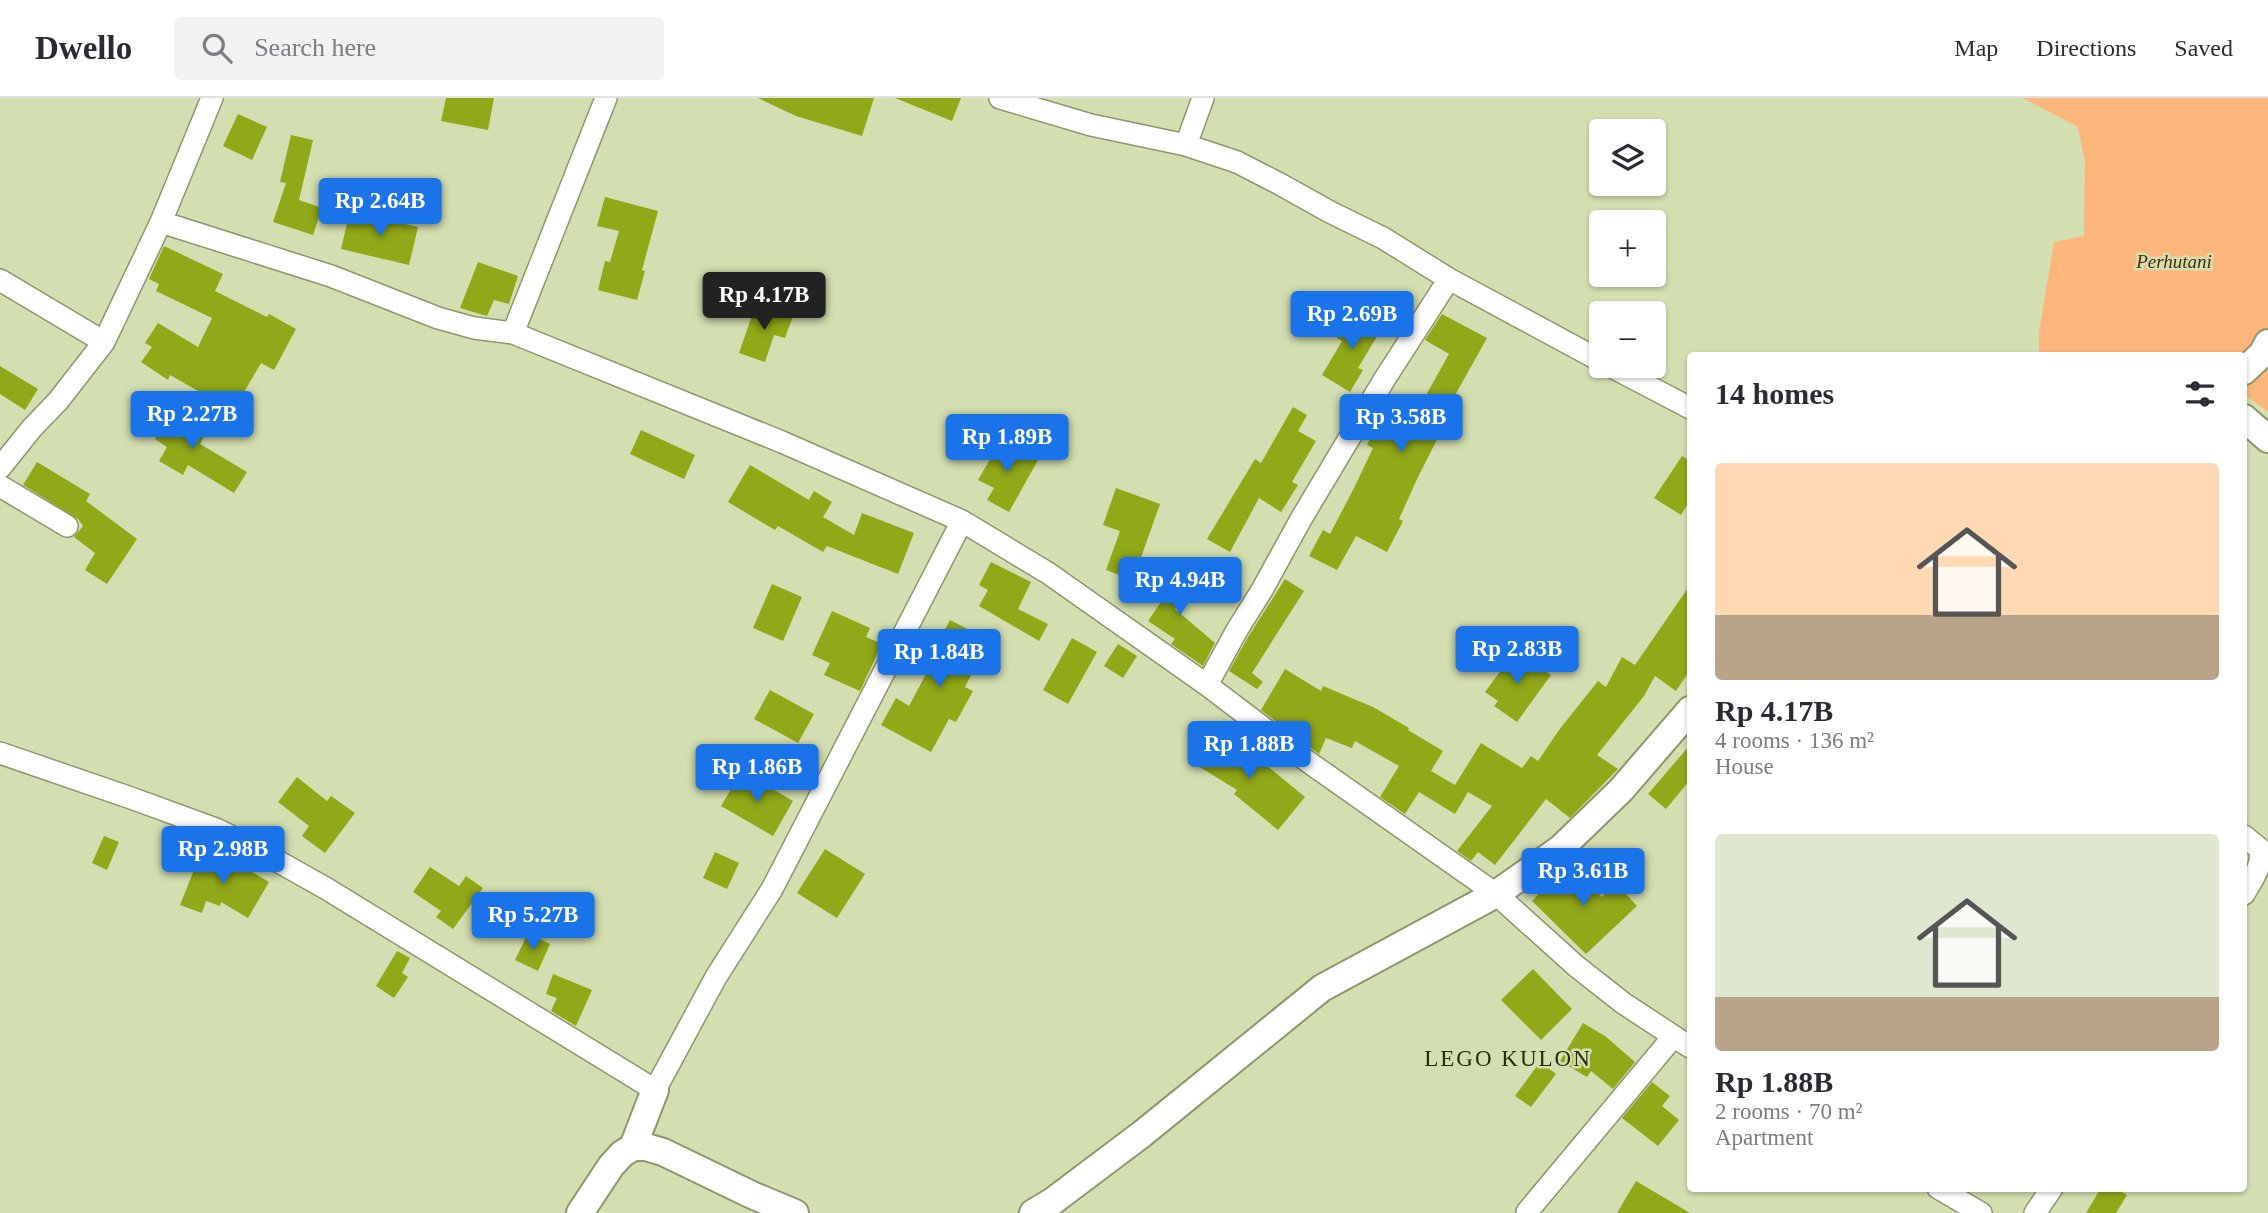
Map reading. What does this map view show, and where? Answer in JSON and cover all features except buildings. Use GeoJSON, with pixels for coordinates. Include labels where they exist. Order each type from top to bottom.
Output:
{"type":"FeatureCollection","features":[{"type":"Feature","properties":{"kind":"street"},"geometry":{"type":"LineString","coordinates":[[0,468],[104,342],[161,222],[212,98]]}},
{"type":"Feature","properties":{"kind":"street"},"geometry":{"type":"LineString","coordinates":[[513,333],[606,98]]}},
{"type":"Feature","properties":{"kind":"street"},"geometry":{"type":"LineString","coordinates":[[1000,98],[1091,125],[1186,145],[1237,162],[1383,238],[1449,279],[1589,355]]}},
{"type":"Feature","properties":{"kind":"street"},"geometry":{"type":"LineString","coordinates":[[1186,145],[1202,98]]}},
{"type":"Feature","properties":{"kind":"street"},"geometry":{"type":"LineString","coordinates":[[161,222],[331,276],[438,318],[474,328],[513,333],[782,442],[962,521],[1048,572],[1207,685],[1307,761],[1496,894],[1576,966],[1623,1003],[1682,1042],[1527,1212]]}},
{"type":"Feature","properties":{"kind":"street"},"geometry":{"type":"LineString","coordinates":[[1207,685],[1363,415],[1416,327],[1449,279]]}},
{"type":"Feature","properties":{"kind":"street"},"geometry":{"type":"LineString","coordinates":[[0,280],[104,342]]}},
{"type":"Feature","properties":{"kind":"street"},"geometry":{"type":"LineString","coordinates":[[2247,368],[2262,354],[2268,343]]}},
{"type":"Feature","properties":{"kind":"street"},"geometry":{"type":"LineString","coordinates":[[1633,378],[1687,406]]}},
{"type":"Feature","properties":{"kind":"street"},"geometry":{"type":"LineString","coordinates":[[2247,421],[2268,439]]}},
{"type":"Feature","properties":{"kind":"street"},"geometry":{"type":"LineString","coordinates":[[0,486],[68,526]]}},
{"type":"Feature","properties":{"kind":"street"},"geometry":{"type":"LineString","coordinates":[[633,1147],[655,1090],[716,977],[772,890],[962,521]]}},
{"type":"Feature","properties":{"kind":"street"},"geometry":{"type":"LineString","coordinates":[[1033,1213],[1142,1134],[1322,988],[1496,894],[1560,849],[1621,790],[1687,713]]}},
{"type":"Feature","properties":{"kind":"street"},"geometry":{"type":"LineString","coordinates":[[0,753],[131,798],[249,845],[327,889],[655,1090]]}},
{"type":"Feature","properties":{"kind":"street"},"geometry":{"type":"LineString","coordinates":[[2247,838],[2260,849],[2261,855],[2247,889]]}},
{"type":"Feature","properties":{"kind":"street"},"geometry":{"type":"LineString","coordinates":[[580,1213],[611,1166],[633,1147],[646,1147],[663,1152],[795,1213]]}},
{"type":"Feature","properties":{"kind":"street"},"geometry":{"type":"LineString","coordinates":[[1945,1192],[1981,1213]]}},
{"type":"Feature","properties":{"kind":"street"},"geometry":{"type":"LineString","coordinates":[[2035,1213],[2049,1192]]}},
{"type":"Feature","properties":{"kind":"green space","name":"Perhutani"},"geometry":{"type":"Polygon","coordinates":[[[2023,98],[2268,98],[2268,412],[2247,396],[2247,352],[2039,352],[2039,332],[2054,242],[2084,236],[2085,162],[2078,127],[2023,98]]]}},
{"type":"Feature","properties":{"kind":"district","name":"LEGO KULON"},"geometry":{"type":"Point","coordinates":[1508,1058]}}]}
